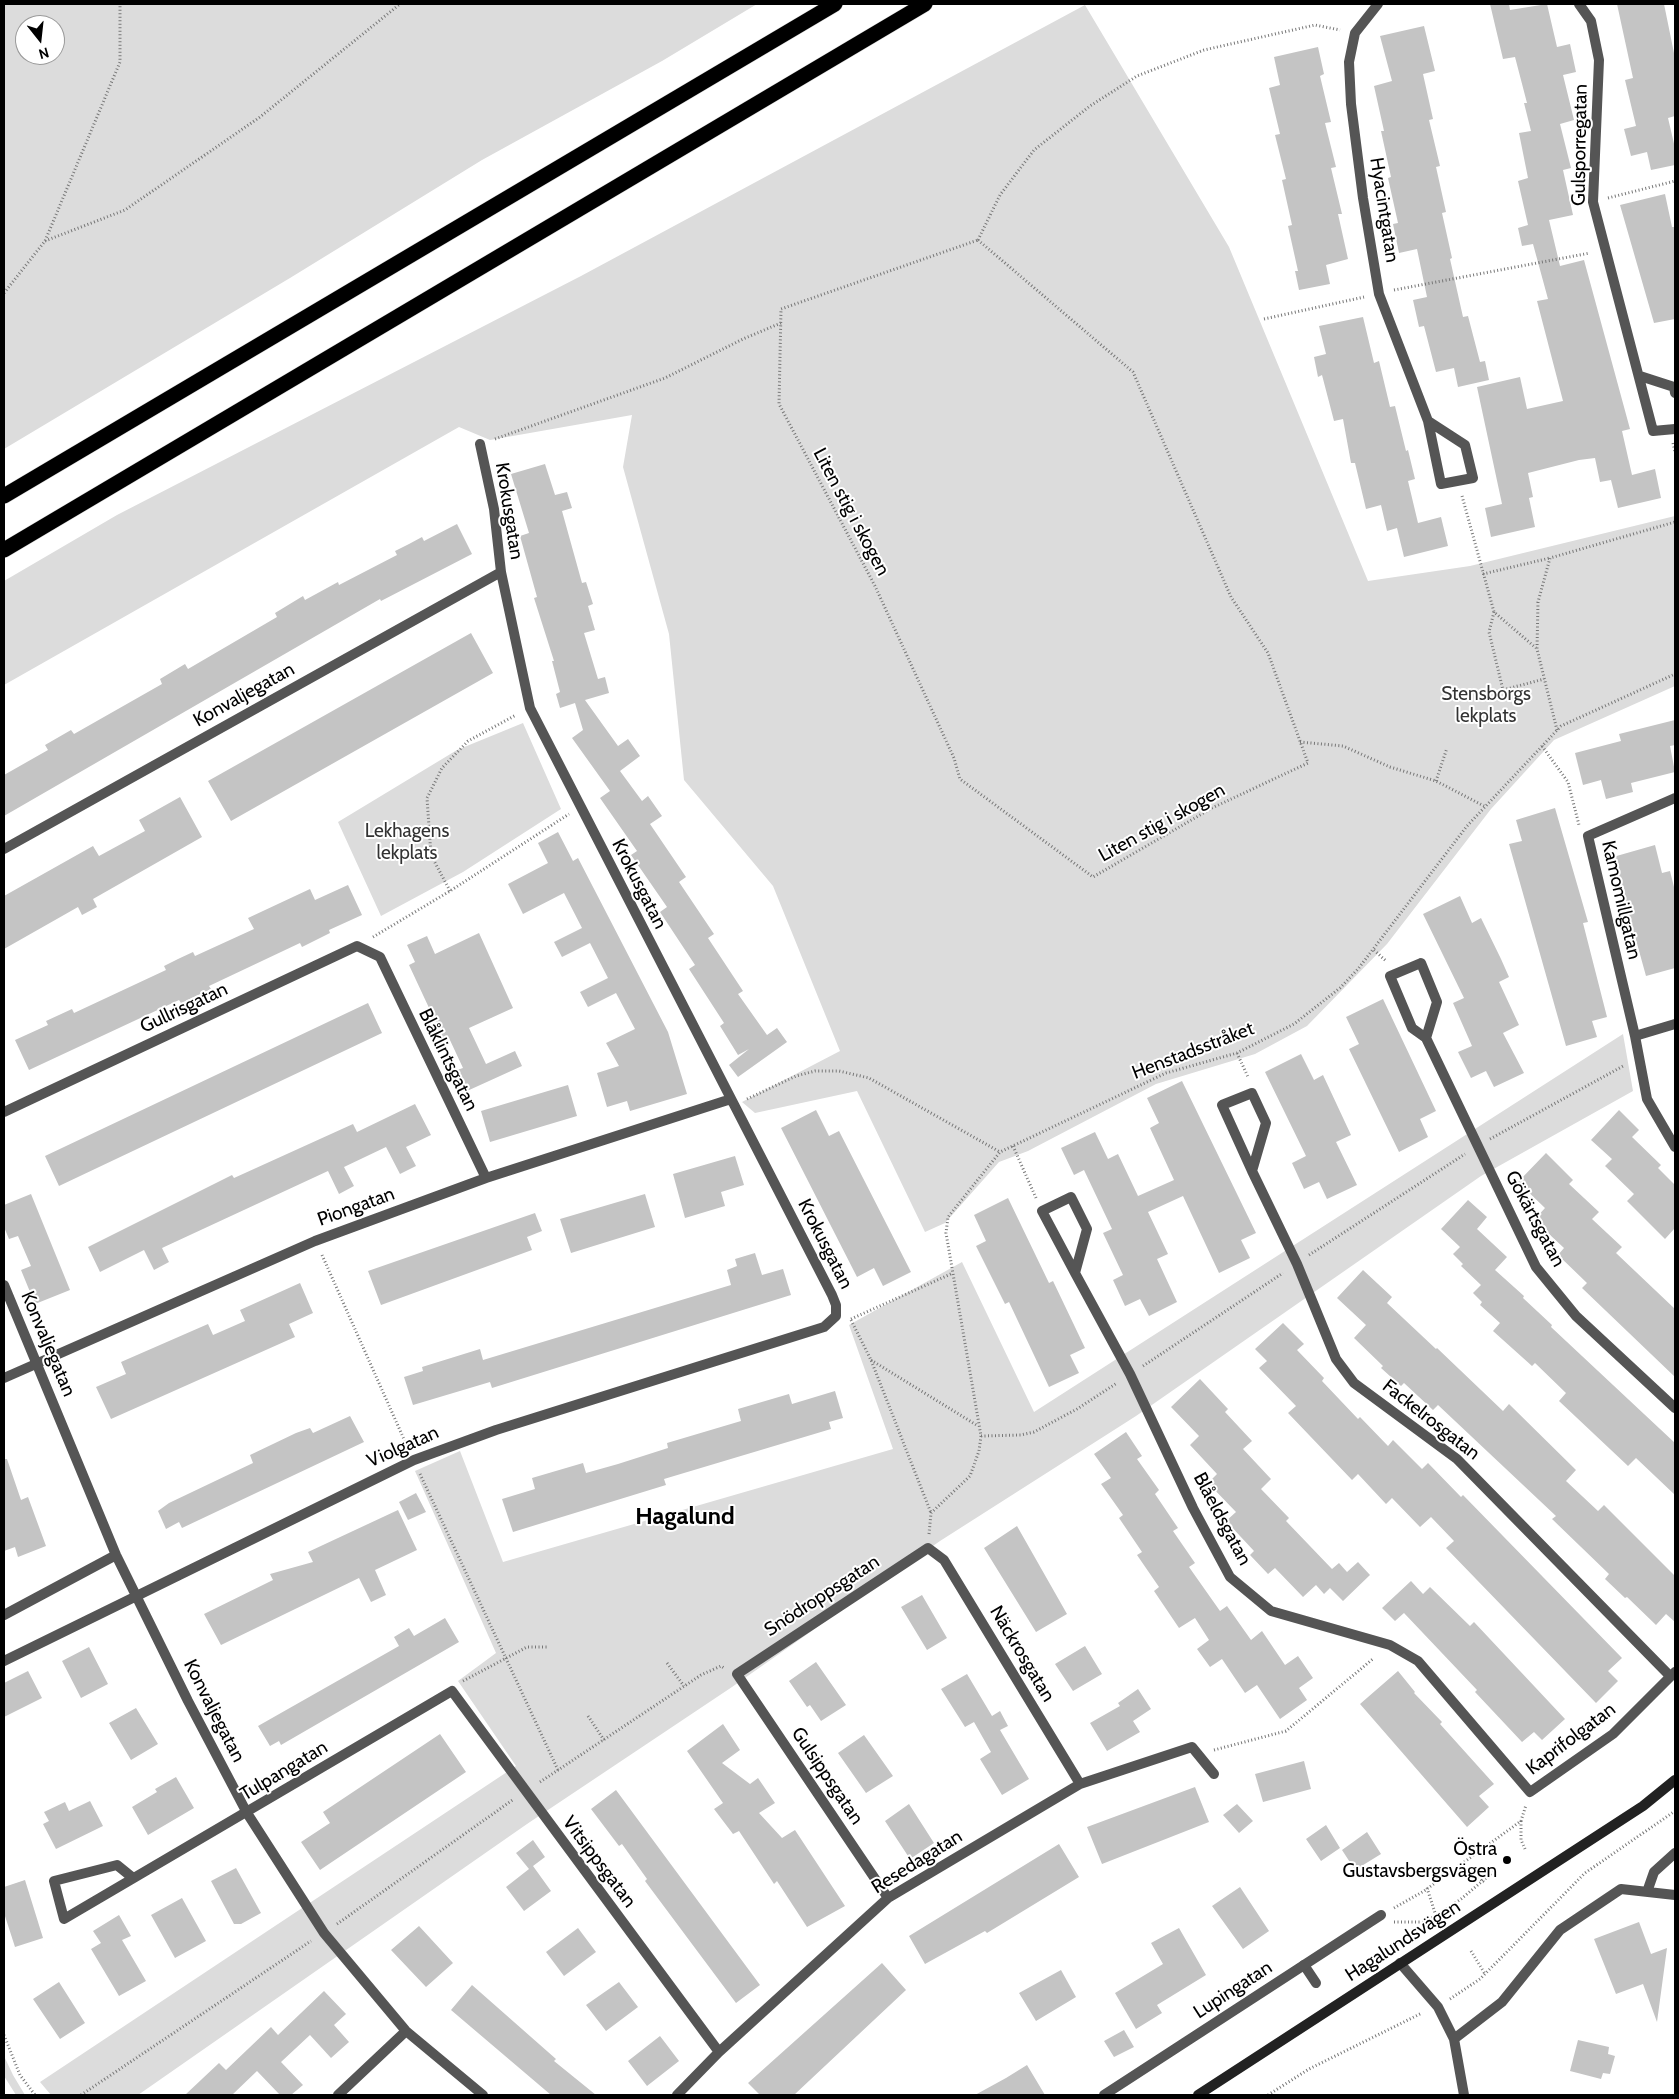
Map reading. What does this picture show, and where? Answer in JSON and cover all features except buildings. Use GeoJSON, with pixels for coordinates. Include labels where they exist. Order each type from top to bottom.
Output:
{"type":"FeatureCollection","features":[{"type":"Feature","properties":{"kind":"highway"},"geometry":{"type":"LineString","coordinates":[[4,496],[835,4]]}},
{"type":"Feature","properties":{"kind":"highway"},"geometry":{"type":"LineString","coordinates":[[4,550],[925,4]]}},
{"type":"Feature","properties":{"kind":"street","name":"Hyacintgatan"},"geometry":{"type":"LineString","coordinates":[[1378,4],[1355,33],[1349,62],[1351,104],[1363,198],[1379,294],[1428,420],[1441,484],[1458,482]]}},
{"type":"Feature","properties":{"kind":"street","name":"Gulsporregatan"},"geometry":{"type":"LineString","coordinates":[[1579,4],[1591,21],[1599,60],[1593,202],[1653,431],[1675,429]]}},
{"type":"Feature","properties":{"kind":"street"},"geometry":{"type":"LineString","coordinates":[[1640,376],[1674,387],[1675,393]]}},
{"type":"Feature","properties":{"kind":"street"},"geometry":{"type":"LineString","coordinates":[[1428,420],[1465,445],[1473,478],[1458,482]]}},
{"type":"Feature","properties":{"kind":"street","name":"Krokusgatan"},"geometry":{"type":"LineString","coordinates":[[480,444],[494,509],[501,572],[530,708],[832,1295],[836,1305],[836,1316]]}},
{"type":"Feature","properties":{"kind":"street","name":"Konvaljegatan"},"geometry":{"type":"LineString","coordinates":[[4,849],[501,572]]}},
{"type":"Feature","properties":{"kind":"street","name":"Kamomillgatan"},"geometry":{"type":"LineString","coordinates":[[1675,798],[1588,836],[1635,1036],[1647,1099],[1675,1147]]}},
{"type":"Feature","properties":{"kind":"street","name":"Blåklintsgatan"},"geometry":{"type":"LineString","coordinates":[[357,946],[380,957],[486,1178]]}},
{"type":"Feature","properties":{"kind":"street","name":"Gullrisgatan"},"geometry":{"type":"LineString","coordinates":[[4,1112],[357,946]]}},
{"type":"Feature","properties":{"kind":"street","name":"Gökärtsgatan"},"geometry":{"type":"LineString","coordinates":[[1426,1038],[1437,1002],[1421,963],[1390,976],[1412,1028],[1426,1038],[1536,1267],[1576,1316],[1675,1408]]}},
{"type":"Feature","properties":{"kind":"street"},"geometry":{"type":"LineString","coordinates":[[1635,1036],[1675,1024]]}},
{"type":"Feature","properties":{"kind":"street"},"geometry":{"type":"LineString","coordinates":[[1252,1093],[1266,1123],[1252,1171]]}},
{"type":"Feature","properties":{"kind":"street","name":"Fackelrosgatan"},"geometry":{"type":"LineString","coordinates":[[1252,1093],[1222,1105],[1297,1264],[1336,1359],[1354,1382],[1457,1459],[1673,1674]]}},
{"type":"Feature","properties":{"kind":"street","name":"Piongatan"},"geometry":{"type":"LineString","coordinates":[[4,1378],[38,1365],[315,1241],[486,1178],[731,1099]]}},
{"type":"Feature","properties":{"kind":"street"},"geometry":{"type":"LineString","coordinates":[[1042,1211],[1071,1197],[1087,1229],[1075,1273]]}},
{"type":"Feature","properties":{"kind":"street","name":"Blåeldsgatan"},"geometry":{"type":"LineString","coordinates":[[1042,1211],[1130,1374],[1193,1508],[1230,1577],[1271,1611],[1390,1644],[1418,1661],[1530,1792]]}},
{"type":"Feature","properties":{"kind":"street","name":"Konvaljegatan"},"geometry":{"type":"LineString","coordinates":[[4,1285],[116,1555],[137,1594],[188,1701],[247,1813],[324,1933],[406,2031],[483,2095]]}},
{"type":"Feature","properties":{"kind":"street","name":"Violgatan"},"geometry":{"type":"LineString","coordinates":[[4,1661],[137,1594],[414,1460],[481,1435],[824,1327],[836,1316]]}},
{"type":"Feature","properties":{"kind":"street","name":"Snödroppsgatan"},"geometry":{"type":"LineString","coordinates":[[737,1674],[928,1548]]}},
{"type":"Feature","properties":{"kind":"street","name":"Näckrosgatan"},"geometry":{"type":"LineString","coordinates":[[928,1548],[944,1560],[1080,1784]]}},
{"type":"Feature","properties":{"kind":"street"},"geometry":{"type":"LineString","coordinates":[[4,1615],[116,1555]]}},
{"type":"Feature","properties":{"kind":"street","name":"Gulsippsgatan"},"geometry":{"type":"LineString","coordinates":[[737,1674],[888,1898]]}},
{"type":"Feature","properties":{"kind":"street","name":"Kaprifolgatan"},"geometry":{"type":"LineString","coordinates":[[1530,1792],[1613,1734],[1673,1674]]}},
{"type":"Feature","properties":{"kind":"street","name":"Tulpangatan"},"geometry":{"type":"LineString","coordinates":[[133,1878],[117,1865],[54,1881],[64,1919],[452,1691]]}},
{"type":"Feature","properties":{"kind":"street","name":"Vitsippsgatan"},"geometry":{"type":"LineString","coordinates":[[452,1691],[719,2052]]}},
{"type":"Feature","properties":{"kind":"street","name":"Resedagatan"},"geometry":{"type":"LineString","coordinates":[[677,2095],[719,2052],[888,1898],[1080,1784],[1192,1746],[1197,1755]]}},
{"type":"Feature","properties":{"kind":"street"},"geometry":{"type":"LineString","coordinates":[[1197,1755],[1214,1774]]}},
{"type":"Feature","properties":{"kind":"street","name":"Hagalundsvägen"},"geometry":{"type":"LineString","coordinates":[[1198,2095],[1636,1811],[1675,1780]]}},
{"type":"Feature","properties":{"kind":"street"},"geometry":{"type":"LineString","coordinates":[[1647,1892],[1654,1872],[1675,1853]]}},
{"type":"Feature","properties":{"kind":"street"},"geometry":{"type":"LineString","coordinates":[[1454,2039],[1502,2002],[1560,1930],[1621,1889],[1675,1895]]}},
{"type":"Feature","properties":{"kind":"street","name":"Lupingatan"},"geometry":{"type":"LineString","coordinates":[[1104,2095],[1377,1917]]}},
{"type":"Feature","properties":{"kind":"street"},"geometry":{"type":"LineString","coordinates":[[1400,1963],[1438,2007],[1454,2039],[1464,2095]]}},
{"type":"Feature","properties":{"kind":"street"},"geometry":{"type":"LineString","coordinates":[[1304,1965],[1316,1984]]}},
{"type":"Feature","properties":{"kind":"street"},"geometry":{"type":"LineString","coordinates":[[338,2095],[406,2031]]}},
{"type":"Feature","properties":{"kind":"path"},"geometry":{"type":"LineString","coordinates":[[4,293],[45,241],[120,62],[120,4]]}},
{"type":"Feature","properties":{"kind":"path"},"geometry":{"type":"LineString","coordinates":[[45,241],[124,210],[260,117],[400,4]]}},
{"type":"Feature","properties":{"kind":"path"},"geometry":{"type":"LineString","coordinates":[[978,240],[1000,195],[1034,150],[1090,106],[1137,76],[1204,50],[1315,25],[1355,33]]}},
{"type":"Feature","properties":{"kind":"path"},"geometry":{"type":"LineString","coordinates":[[1593,202],[1675,181]]}},
{"type":"Feature","properties":{"kind":"path","name":"Liten stig i skogen"},"geometry":{"type":"LineString","coordinates":[[978,240],[1133,372],[1231,597],[1268,653],[1308,763],[1212,808],[1093,877],[960,779],[954,758],[875,586],[779,404],[781,309],[978,240]]}},
{"type":"Feature","properties":{"kind":"path"},"geometry":{"type":"LineString","coordinates":[[1264,319],[1500,269],[1550,262],[1605,249]]}},
{"type":"Feature","properties":{"kind":"path"},"geometry":{"type":"LineString","coordinates":[[480,444],[665,378],[781,323]]}},
{"type":"Feature","properties":{"kind":"path"},"geometry":{"type":"LineString","coordinates":[[1458,482],[1494,612],[1536,649]]}},
{"type":"Feature","properties":{"kind":"path"},"geometry":{"type":"LineString","coordinates":[[1482,574],[1550,558],[1675,522]]}},
{"type":"Feature","properties":{"kind":"path"},"geometry":{"type":"LineString","coordinates":[[1550,558],[1538,602],[1536,649],[1557,730]]}},
{"type":"Feature","properties":{"kind":"path"},"geometry":{"type":"LineString","coordinates":[[1494,612],[1489,632],[1503,690],[1544,679]]}},
{"type":"Feature","properties":{"kind":"path","name":"Henstadsstråket"},"geometry":{"type":"LineString","coordinates":[[1000,1152],[1166,1073],[1237,1053],[1294,1024],[1340,988],[1374,950],[1484,806],[1561,726],[1675,674]]}},
{"type":"Feature","properties":{"kind":"path"},"geometry":{"type":"LineString","coordinates":[[450,892],[431,856],[427,798],[442,768],[468,741],[530,708]]}},
{"type":"Feature","properties":{"kind":"path"},"geometry":{"type":"LineString","coordinates":[[1300,742],[1343,746],[1390,767],[1436,781],[1484,806]]}},
{"type":"Feature","properties":{"kind":"path"},"geometry":{"type":"LineString","coordinates":[[1542,746],[1568,782],[1577,823],[1588,836]]}},
{"type":"Feature","properties":{"kind":"path"},"geometry":{"type":"LineString","coordinates":[[1436,781],[1447,748]]}},
{"type":"Feature","properties":{"kind":"path"},"geometry":{"type":"LineString","coordinates":[[357,946],[450,892],[580,806]]}},
{"type":"Feature","properties":{"kind":"path"},"geometry":{"type":"LineString","coordinates":[[1237,1053],[1252,1093]]}},
{"type":"Feature","properties":{"kind":"path"},"geometry":{"type":"LineString","coordinates":[[731,1099],[746,1099],[796,1076],[815,1071],[839,1071],[869,1078],[1000,1152],[948,1217],[946,1233],[981,1436],[979,1451],[970,1476],[931,1513]]}},
{"type":"Feature","properties":{"kind":"path"},"geometry":{"type":"LineString","coordinates":[[1013,1146],[1042,1211]]}},
{"type":"Feature","properties":{"kind":"path"},"geometry":{"type":"LineString","coordinates":[[315,1241],[558,1770]]}},
{"type":"Feature","properties":{"kind":"path"},"geometry":{"type":"LineString","coordinates":[[836,1316],[850,1320],[953,1273]]}},
{"type":"Feature","properties":{"kind":"path"},"geometry":{"type":"LineString","coordinates":[[850,1320],[871,1360],[931,1513],[928,1548]]}},
{"type":"Feature","properties":{"kind":"path"},"geometry":{"type":"LineString","coordinates":[[871,1360],[979,1426]]}},
{"type":"Feature","properties":{"kind":"path"},"geometry":{"type":"LineString","coordinates":[[1197,1755],[1286,1731],[1390,1644]]}},
{"type":"Feature","properties":{"kind":"path"},"geometry":{"type":"LineString","coordinates":[[452,1691],[457,1684],[527,1647],[549,1647]]}},
{"type":"Feature","properties":{"kind":"path"},"geometry":{"type":"LineString","coordinates":[[667,1663],[684,1686]]}},
{"type":"Feature","properties":{"kind":"path"},"geometry":{"type":"LineString","coordinates":[[81,2095],[324,1933],[525,1792],[701,1675],[721,1666],[737,1674]]}},
{"type":"Feature","properties":{"kind":"path"},"geometry":{"type":"LineString","coordinates":[[588,1716],[604,1740]]}},
{"type":"Feature","properties":{"kind":"path"},"geometry":{"type":"LineString","coordinates":[[1525,1849],[1521,1840],[1521,1821],[1530,1792]]}},
{"type":"Feature","properties":{"kind":"path"},"geometry":{"type":"LineString","coordinates":[[1268,2095],[1309,2069],[1438,2007],[1485,1974],[1585,1872],[1675,1811]]}},
{"type":"Feature","properties":{"kind":"path"},"geometry":{"type":"LineString","coordinates":[[1377,1917],[1427,1888],[1521,1821]]}},
{"type":"Feature","properties":{"kind":"path"},"geometry":{"type":"LineString","coordinates":[[1460,1865],[1484,1882]]}},
{"type":"Feature","properties":{"kind":"path"},"geometry":{"type":"LineString","coordinates":[[1377,1917],[1423,1922],[1436,1916],[1484,1882],[1498,1868]]}},
{"type":"Feature","properties":{"kind":"path"},"geometry":{"type":"LineString","coordinates":[[1427,1888],[1436,1916]]}},
{"type":"Feature","properties":{"kind":"path"},"geometry":{"type":"LineString","coordinates":[[1471,1951],[1485,1974]]}},
{"type":"Feature","properties":{"kind":"path"},"geometry":{"type":"LineString","coordinates":[[4,2035],[20,2074],[35,2095]]}},
{"type":"Feature","properties":{"kind":"green space"},"geometry":{"type":"Polygon","coordinates":[[[4,4],[757,4],[662,61],[482,160],[290,278],[4,449],[4,4]]]}},
{"type":"Feature","properties":{"kind":"green space","name":"Stensborgs lekplats"},"geometry":{"type":"Polygon","coordinates":[[[1085,5],[1229,247],[1368,581],[1470,566],[1675,516],[1675,686],[1554,740],[1491,809],[1387,944],[1307,1026],[1255,1054],[1156,1084],[1028,1151],[999,1162],[945,1223],[925,1232],[857,1091],[755,1113],[742,1102],[840,1051],[773,886],[684,780],[669,634],[623,467],[632,415],[490,440],[459,427],[4,685],[4,581],[117,515],[581,276],[1085,5]]]}},
{"type":"Feature","properties":{"kind":"green space","name":"Lekhagens lekplats"},"geometry":{"type":"Polygon","coordinates":[[[523,723],[561,809],[463,872],[381,916],[338,822],[457,750],[523,723]]]}},
{"type":"Feature","properties":{"kind":"green space"},"geometry":{"type":"Polygon","coordinates":[[[1623,1034],[1633,1091],[1481,1176],[1136,1416],[940,1541],[732,1687],[527,1824],[138,2095],[51,2095],[40,2082],[516,1766],[458,1681],[496,1653],[415,1471],[460,1451],[503,1562],[893,1449],[849,1325],[962,1262],[1034,1412],[1623,1034]]]}},
{"type":"Feature","properties":{"kind":"green space"},"geometry":{"type":"Polygon","coordinates":[[[4,2056],[25,2095],[16,2095],[4,2076],[4,2056]]]}},
{"type":"Feature","properties":{"kind":"place","name":"Östra Gustavsbergsvägen"},"geometry":{"type":"Point","coordinates":[1507,1860]}},
{"type":"Feature","properties":{"kind":"district","name":"Hagalund"},"geometry":{"type":"Point","coordinates":[685,1517]}}]}
